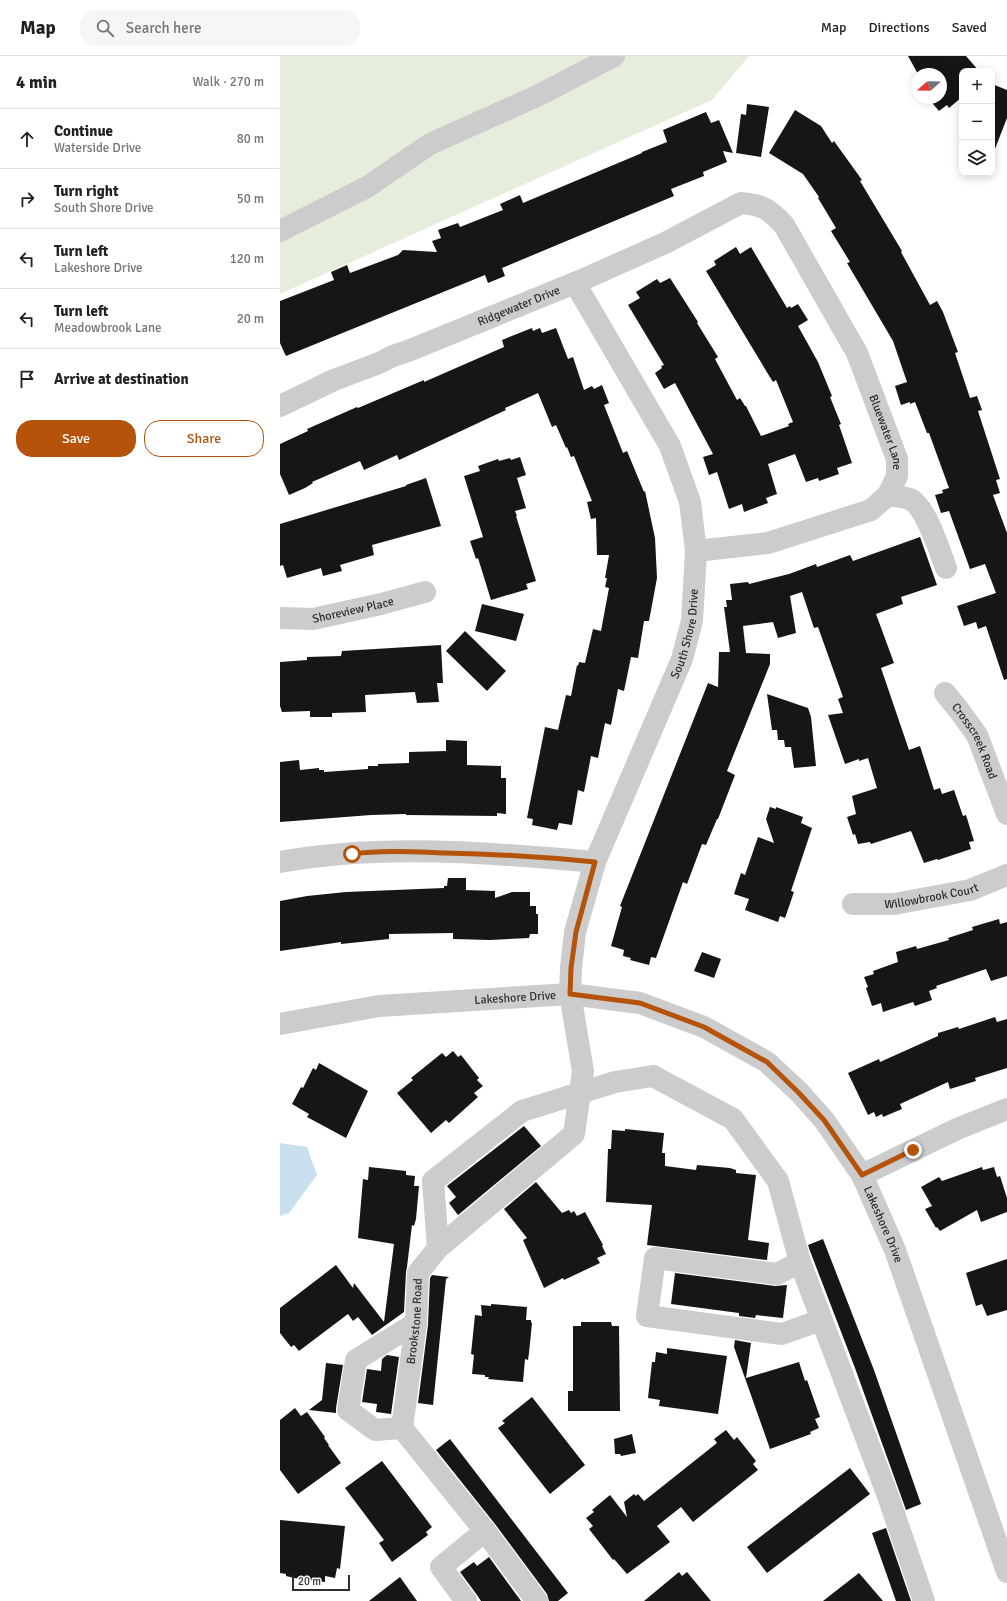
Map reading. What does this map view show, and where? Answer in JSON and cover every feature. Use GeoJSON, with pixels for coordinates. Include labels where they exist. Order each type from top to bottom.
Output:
{"type":"FeatureCollection","features":[{"type":"Feature","properties":{"kind":"street"},"geometry":{"type":"LineString","coordinates":[[280,231],[367,187],[430,144],[539,95],[614,56]]}},
{"type":"Feature","properties":{"kind":"street","name":"Ridgewater Drive"},"geometry":{"type":"LineString","coordinates":[[280,406],[334,380],[575,284],[665,243],[741,203],[755,204]]}},
{"type":"Feature","properties":{"kind":"street","name":"Bluewater Lane"},"geometry":{"type":"LineString","coordinates":[[696,551],[768,543],[871,510],[888,495],[897,476],[897,459],[857,353],[784,225],[772,212],[755,204]]}},
{"type":"Feature","properties":{"kind":"street","name":"South Shore Drive"},"geometry":{"type":"LineString","coordinates":[[570,994],[571,968],[576,932],[595,862],[682,659],[692,621],[696,551],[690,502],[670,446],[575,284]]}},
{"type":"Feature","properties":{"kind":"street"},"geometry":{"type":"LineString","coordinates":[[888,495],[910,500],[919,508],[932,530],[946,568]]}},
{"type":"Feature","properties":{"kind":"street","name":"Shoreview Place"},"geometry":{"type":"LineString","coordinates":[[280,618],[312,619],[381,604],[425,592]]}},
{"type":"Feature","properties":{"kind":"street","name":"Crosscreek Road"},"geometry":{"type":"LineString","coordinates":[[945,693],[977,735],[1007,814]]}},
{"type":"Feature","properties":{"kind":"street"},"geometry":{"type":"LineString","coordinates":[[280,862],[380,851],[522,855],[595,862]]}},
{"type":"Feature","properties":{"kind":"street","name":"Willowbrook Court"},"geometry":{"type":"LineString","coordinates":[[853,904],[894,904],[908,902],[970,890],[1007,875]]}},
{"type":"Feature","properties":{"kind":"street","name":"Lakeshore Drive"},"geometry":{"type":"LineString","coordinates":[[280,1024],[379,1006],[570,994],[640,1003],[704,1027],[767,1062],[824,1120],[862,1175],[894,1250],[1007,1572]]}},
{"type":"Feature","properties":{"kind":"street","name":"Brookstone Road"},"geometry":{"type":"LineString","coordinates":[[402,1428],[416,1323],[418,1273],[438,1248],[574,1134],[583,1071],[570,994]]}},
{"type":"Feature","properties":{"kind":"street"},"geometry":{"type":"LineString","coordinates":[[438,1248],[433,1181],[522,1110],[615,1082],[653,1076],[733,1119],[778,1181],[800,1262],[889,1499],[924,1601]]}},
{"type":"Feature","properties":{"kind":"street"},"geometry":{"type":"LineString","coordinates":[[862,1175],[957,1129],[1007,1109]]}},
{"type":"Feature","properties":{"kind":"street"},"geometry":{"type":"LineString","coordinates":[[800,1262],[777,1274],[655,1258],[647,1316],[782,1334],[821,1320]]}},
{"type":"Feature","properties":{"kind":"street"},"geometry":{"type":"LineString","coordinates":[[416,1323],[356,1360],[348,1410],[375,1430],[402,1428],[485,1530],[537,1601]]}},
{"type":"Feature","properties":{"kind":"street"},"geometry":{"type":"LineString","coordinates":[[466,1601],[441,1567],[485,1530]]}},
{"type":"Feature","properties":{"kind":"green space"},"geometry":{"type":"Polygon","coordinates":[[[280,56],[749,56],[712,100],[280,294],[280,56]]]}},
{"type":"Feature","properties":{"kind":"water"},"geometry":{"type":"Polygon","coordinates":[[[280,1143],[307,1147],[317,1175],[289,1213],[280,1216],[280,1143]]]}},
{"type":"Feature","properties":{"kind":"building"},"geometry":{"type":"Polygon","coordinates":[[[908,56],[966,56],[976,68],[959,68],[959,100],[949,108],[947,105],[939,111],[933,104],[947,104],[947,68],[915,68],[908,56]]]}},
{"type":"Feature","properties":{"kind":"building"},"geometry":{"type":"Polygon","coordinates":[[[995,85],[1007,90],[1007,118],[995,149],[995,85]]]}},
{"type":"Feature","properties":{"kind":"building"},"geometry":{"type":"Polygon","coordinates":[[[747,104],[769,107],[761,157],[736,153],[741,114],[746,115],[747,104]]]}},
{"type":"Feature","properties":{"kind":"building"},"geometry":{"type":"Polygon","coordinates":[[[795,110],[821,126],[832,143],[834,141],[862,180],[860,181],[902,251],[901,252],[930,305],[937,301],[943,312],[958,352],[955,353],[970,398],[977,396],[982,410],[978,411],[1000,479],[996,480],[1000,493],[993,495],[1007,533],[1007,679],[1004,680],[986,626],[978,629],[976,622],[964,626],[957,606],[996,593],[985,564],[970,569],[949,511],[941,513],[935,495],[943,493],[942,490],[949,488],[929,433],[927,433],[915,402],[901,405],[895,386],[907,382],[893,341],[847,263],[850,262],[831,231],[836,228],[818,198],[819,197],[803,174],[769,153],[795,110]]]}},
{"type":"Feature","properties":{"kind":"building"},"geometry":{"type":"Polygon","coordinates":[[[706,112],[711,123],[719,120],[733,153],[723,151],[727,162],[703,172],[704,176],[671,189],[674,196],[502,268],[505,276],[488,283],[485,275],[286,356],[280,343],[280,301],[334,280],[331,272],[347,265],[350,273],[398,255],[403,250],[437,252],[432,241],[441,238],[438,230],[458,223],[460,227],[503,210],[500,204],[520,195],[523,203],[667,142],[663,130],[706,112]]]}},
{"type":"Feature","properties":{"kind":"building"},"geometry":{"type":"Polygon","coordinates":[[[736,247],[740,254],[751,247],[787,308],[790,306],[791,308],[798,304],[808,320],[798,326],[818,362],[832,396],[830,397],[841,424],[839,425],[852,463],[837,468],[839,474],[819,481],[818,478],[806,482],[795,454],[768,464],[777,494],[766,498],[768,503],[744,512],[742,504],[729,509],[717,472],[709,475],[703,457],[713,454],[675,383],[664,389],[655,373],[662,368],[661,366],[664,365],[628,305],[640,298],[636,292],[657,279],[660,283],[670,278],[718,357],[715,359],[737,400],[740,398],[746,406],[761,436],[789,426],[788,424],[793,422],[776,380],[773,382],[706,271],[716,265],[714,261],[736,247]]]}},
{"type":"Feature","properties":{"kind":"building"},"geometry":{"type":"Polygon","coordinates":[[[532,328],[533,331],[540,328],[542,333],[556,328],[568,359],[573,357],[584,390],[592,386],[594,389],[602,385],[609,403],[604,405],[623,453],[627,451],[644,492],[645,491],[655,538],[657,578],[649,621],[644,621],[638,658],[631,657],[624,691],[618,689],[611,725],[605,723],[598,758],[591,756],[584,792],[578,790],[572,825],[559,823],[557,830],[532,825],[533,819],[527,818],[545,727],[558,730],[566,695],[571,696],[577,665],[578,666],[579,662],[585,663],[593,629],[601,631],[609,588],[605,587],[607,578],[605,578],[609,555],[597,555],[596,518],[591,519],[587,502],[592,501],[574,456],[571,457],[556,425],[552,427],[538,393],[505,408],[506,410],[399,460],[397,455],[364,470],[360,461],[312,482],[313,483],[305,488],[289,495],[280,474],[280,444],[308,431],[307,429],[357,407],[358,408],[424,380],[424,382],[504,347],[502,340],[532,328]]]}},
{"type":"Feature","properties":{"kind":"building"},"geometry":{"type":"Polygon","coordinates":[[[520,457],[526,475],[517,478],[526,508],[515,511],[536,581],[526,584],[528,589],[491,600],[478,558],[476,559],[470,541],[483,537],[464,476],[480,471],[478,466],[498,459],[499,461],[510,458],[511,460],[520,457]]]}},
{"type":"Feature","properties":{"kind":"building"},"geometry":{"type":"Polygon","coordinates":[[[426,478],[441,526],[372,545],[374,555],[340,565],[342,571],[323,576],[321,568],[287,578],[283,565],[280,566],[280,524],[406,486],[426,478]]]}},
{"type":"Feature","properties":{"kind":"building"},"geometry":{"type":"Polygon","coordinates":[[[920,537],[937,585],[901,597],[903,604],[876,614],[894,663],[881,668],[909,750],[920,746],[934,790],[940,788],[942,794],[954,790],[963,816],[966,815],[974,841],[969,842],[971,849],[924,863],[911,831],[871,844],[870,842],[858,844],[855,834],[853,835],[847,817],[856,814],[852,796],[877,788],[868,758],[859,761],[859,759],[845,764],[828,715],[843,713],[838,699],[843,697],[818,627],[814,628],[802,592],[790,596],[796,633],[778,638],[773,622],[743,626],[746,653],[770,654],[770,664],[727,771],[735,775],[706,845],[702,844],[687,884],[683,882],[656,958],[651,957],[649,965],[630,960],[631,958],[623,956],[624,950],[611,946],[622,907],[620,906],[708,683],[718,687],[719,652],[730,652],[724,607],[727,607],[726,600],[732,600],[730,584],[748,582],[749,584],[789,574],[816,564],[817,567],[850,555],[853,561],[920,537]]]}},
{"type":"Feature","properties":{"kind":"building"},"geometry":{"type":"Polygon","coordinates":[[[482,604],[524,614],[516,641],[475,631],[482,604]]]}},
{"type":"Feature","properties":{"kind":"building"},"geometry":{"type":"Polygon","coordinates":[[[465,631],[506,671],[487,691],[446,651],[465,631]]]}},
{"type":"Feature","properties":{"kind":"building"},"geometry":{"type":"Polygon","coordinates":[[[441,645],[443,683],[437,683],[439,702],[417,703],[415,692],[365,695],[366,712],[332,713],[332,717],[310,717],[310,711],[282,712],[280,706],[280,662],[307,660],[307,657],[341,656],[342,651],[441,645]]]}},
{"type":"Feature","properties":{"kind":"building"},"geometry":{"type":"Polygon","coordinates":[[[767,694],[808,708],[811,717],[816,766],[794,768],[791,747],[785,747],[784,740],[778,740],[777,730],[772,730],[767,694]]]}},
{"type":"Feature","properties":{"kind":"building"},"geometry":{"type":"Polygon","coordinates":[[[446,740],[467,741],[467,765],[501,766],[501,778],[506,778],[506,814],[497,813],[497,816],[406,814],[371,815],[280,822],[280,762],[299,760],[300,770],[319,768],[319,770],[324,770],[324,772],[368,769],[368,766],[378,766],[378,764],[409,763],[409,752],[446,751],[446,740]]]}},
{"type":"Feature","properties":{"kind":"building"},"geometry":{"type":"Polygon","coordinates":[[[770,807],[776,809],[776,807],[803,817],[801,823],[812,828],[791,891],[794,892],[785,918],[780,916],[778,922],[745,910],[749,899],[734,894],[741,873],[745,875],[758,837],[774,843],[766,819],[770,807]]]}},
{"type":"Feature","properties":{"kind":"building"},"geometry":{"type":"Polygon","coordinates":[[[448,878],[466,878],[466,890],[495,891],[495,898],[512,892],[530,892],[530,906],[536,906],[536,914],[538,914],[538,934],[530,934],[529,938],[490,940],[453,939],[453,933],[389,934],[389,939],[341,944],[341,942],[280,951],[280,901],[307,896],[346,892],[444,888],[444,886],[447,886],[448,878]]]}},
{"type":"Feature","properties":{"kind":"building"},"geometry":{"type":"Polygon","coordinates":[[[999,919],[1000,924],[1007,922],[1007,976],[991,981],[986,969],[936,986],[937,988],[929,991],[932,1000],[915,1006],[913,1002],[883,1012],[881,1003],[872,1006],[864,977],[874,974],[873,971],[898,962],[896,952],[916,946],[917,949],[949,940],[948,938],[973,930],[972,927],[999,919]]]}},
{"type":"Feature","properties":{"kind":"building"},"geometry":{"type":"Polygon","coordinates":[[[702,952],[721,959],[714,978],[694,971],[702,952]]]}},
{"type":"Feature","properties":{"kind":"building"},"geometry":{"type":"Polygon","coordinates":[[[995,1017],[997,1022],[1007,1019],[1007,1068],[975,1078],[976,1081],[950,1089],[948,1082],[900,1104],[902,1109],[883,1117],[882,1114],[876,1117],[874,1112],[868,1115],[848,1073],[879,1059],[880,1062],[938,1036],[938,1033],[958,1027],[959,1029],[995,1017]]]}},
{"type":"Feature","properties":{"kind":"building"},"geometry":{"type":"Polygon","coordinates":[[[453,1051],[458,1057],[461,1055],[479,1078],[477,1080],[483,1086],[474,1093],[478,1097],[449,1123],[446,1120],[431,1133],[397,1093],[413,1080],[411,1078],[442,1053],[446,1057],[453,1051]]]}},
{"type":"Feature","properties":{"kind":"building"},"geometry":{"type":"Polygon","coordinates":[[[319,1063],[368,1091],[346,1138],[307,1117],[309,1114],[292,1104],[301,1087],[303,1088],[313,1068],[316,1070],[319,1063]]]}},
{"type":"Feature","properties":{"kind":"building"},"geometry":{"type":"Polygon","coordinates":[[[524,1126],[541,1146],[458,1215],[449,1203],[456,1197],[447,1186],[524,1126]]]}},
{"type":"Feature","properties":{"kind":"building"},"geometry":{"type":"Polygon","coordinates":[[[625,1129],[664,1133],[662,1153],[665,1153],[665,1166],[696,1170],[697,1165],[730,1168],[736,1170],[736,1173],[756,1175],[748,1240],[769,1243],[767,1260],[647,1245],[652,1205],[606,1202],[608,1149],[611,1149],[612,1130],[625,1131],[625,1129]]]}},
{"type":"Feature","properties":{"kind":"building"},"geometry":{"type":"Polygon","coordinates":[[[369,1167],[406,1171],[406,1175],[415,1176],[414,1186],[419,1186],[416,1219],[414,1226],[412,1225],[406,1272],[404,1312],[372,1335],[358,1317],[353,1321],[348,1314],[299,1351],[294,1345],[291,1347],[280,1333],[280,1308],[336,1265],[353,1288],[354,1283],[384,1322],[394,1244],[358,1238],[363,1179],[368,1180],[369,1167]]]}},
{"type":"Feature","properties":{"kind":"building"},"geometry":{"type":"Polygon","coordinates":[[[982,1167],[983,1170],[994,1167],[997,1177],[1000,1176],[1007,1198],[1007,1212],[981,1222],[977,1210],[940,1231],[937,1227],[936,1228],[925,1209],[932,1206],[921,1187],[939,1177],[942,1181],[982,1167]]]}},
{"type":"Feature","properties":{"kind":"building"},"geometry":{"type":"Polygon","coordinates":[[[536,1182],[562,1213],[569,1210],[571,1213],[574,1211],[577,1216],[585,1212],[603,1245],[602,1246],[606,1254],[597,1258],[600,1263],[564,1280],[563,1278],[544,1288],[523,1240],[527,1238],[504,1209],[536,1182]]]}},
{"type":"Feature","properties":{"kind":"building"},"geometry":{"type":"Polygon","coordinates":[[[823,1239],[874,1370],[921,1504],[906,1510],[855,1368],[808,1245],[823,1239]]]}},
{"type":"Feature","properties":{"kind":"building"},"geometry":{"type":"Polygon","coordinates":[[[1007,1259],[1007,1310],[987,1316],[982,1304],[976,1306],[966,1273],[1007,1259]]]}},
{"type":"Feature","properties":{"kind":"building"},"geometry":{"type":"Polygon","coordinates":[[[675,1273],[775,1286],[787,1285],[783,1318],[756,1315],[755,1318],[739,1316],[739,1313],[671,1304],[675,1273]]]}},
{"type":"Feature","properties":{"kind":"building"},"geometry":{"type":"Polygon","coordinates":[[[432,1275],[449,1277],[446,1279],[433,1405],[418,1403],[428,1325],[430,1278],[432,1275]]]}},
{"type":"Feature","properties":{"kind":"building"},"geometry":{"type":"Polygon","coordinates":[[[491,1304],[527,1307],[526,1320],[531,1320],[532,1323],[528,1360],[525,1359],[523,1382],[488,1379],[489,1377],[485,1377],[485,1375],[472,1374],[474,1355],[471,1354],[475,1315],[482,1316],[481,1305],[491,1306],[491,1304]]]}},
{"type":"Feature","properties":{"kind":"building"},"geometry":{"type":"Polygon","coordinates":[[[581,1322],[611,1322],[612,1326],[619,1326],[620,1411],[568,1411],[568,1391],[573,1391],[573,1326],[581,1326],[581,1322]]]}},
{"type":"Feature","properties":{"kind":"building"},"geometry":{"type":"Polygon","coordinates":[[[735,1340],[751,1343],[746,1378],[799,1362],[820,1417],[815,1419],[819,1428],[810,1432],[811,1434],[770,1449],[734,1347],[735,1340]]]}},
{"type":"Feature","properties":{"kind":"building"},"geometry":{"type":"Polygon","coordinates":[[[667,1348],[727,1356],[718,1414],[659,1406],[660,1400],[648,1398],[652,1362],[655,1362],[656,1352],[667,1354],[667,1348]]]}},
{"type":"Feature","properties":{"kind":"building"},"geometry":{"type":"Polygon","coordinates":[[[387,1355],[399,1357],[391,1414],[376,1412],[377,1404],[362,1402],[367,1369],[381,1371],[382,1359],[387,1355]]]}},
{"type":"Feature","properties":{"kind":"building"},"geometry":{"type":"Polygon","coordinates":[[[326,1363],[343,1365],[336,1413],[309,1410],[322,1400],[326,1363]]]}},
{"type":"Feature","properties":{"kind":"building"},"geometry":{"type":"Polygon","coordinates":[[[532,1397],[585,1465],[550,1494],[498,1428],[505,1423],[502,1421],[532,1397]]]}},
{"type":"Feature","properties":{"kind":"building"},"geometry":{"type":"Polygon","coordinates":[[[295,1408],[301,1416],[307,1412],[341,1463],[298,1494],[280,1470],[280,1420],[295,1408]]]}},
{"type":"Feature","properties":{"kind":"building"},"geometry":{"type":"Polygon","coordinates":[[[726,1430],[734,1440],[737,1437],[756,1461],[753,1464],[758,1470],[693,1522],[681,1507],[657,1526],[670,1542],[627,1574],[614,1559],[613,1560],[589,1529],[593,1526],[586,1518],[594,1512],[592,1510],[610,1495],[627,1517],[624,1502],[634,1494],[636,1496],[638,1494],[644,1501],[717,1443],[714,1439],[726,1430]]]}},
{"type":"Feature","properties":{"kind":"building"},"geometry":{"type":"Polygon","coordinates":[[[632,1434],[636,1453],[621,1456],[620,1454],[615,1454],[614,1439],[632,1434]]]}},
{"type":"Feature","properties":{"kind":"building"},"geometry":{"type":"Polygon","coordinates":[[[450,1439],[568,1593],[558,1601],[549,1601],[547,1594],[495,1524],[436,1450],[450,1439]]]}},
{"type":"Feature","properties":{"kind":"building"},"geometry":{"type":"Polygon","coordinates":[[[382,1461],[432,1527],[426,1532],[428,1535],[392,1562],[379,1543],[384,1540],[345,1488],[382,1461]]]}},
{"type":"Feature","properties":{"kind":"building"},"geometry":{"type":"Polygon","coordinates":[[[850,1468],[870,1494],[767,1573],[747,1547],[850,1468]]]}},
{"type":"Feature","properties":{"kind":"building"},"geometry":{"type":"Polygon","coordinates":[[[280,1520],[345,1526],[340,1569],[337,1568],[335,1578],[325,1576],[325,1582],[294,1578],[280,1573],[280,1520]]]}},
{"type":"Feature","properties":{"kind":"building"},"geometry":{"type":"Polygon","coordinates":[[[886,1528],[911,1601],[896,1601],[872,1533],[886,1528]]]}},
{"type":"Feature","properties":{"kind":"building"},"geometry":{"type":"Polygon","coordinates":[[[489,1557],[521,1601],[481,1601],[460,1572],[474,1562],[477,1566],[489,1557]]]}},
{"type":"Feature","properties":{"kind":"building"},"geometry":{"type":"Polygon","coordinates":[[[679,1572],[682,1576],[687,1572],[711,1601],[644,1601],[679,1572]]]}},
{"type":"Feature","properties":{"kind":"building"},"geometry":{"type":"Polygon","coordinates":[[[859,1573],[883,1601],[823,1601],[846,1583],[859,1573]]]}},
{"type":"Feature","properties":{"kind":"building"},"geometry":{"type":"Polygon","coordinates":[[[400,1577],[417,1601],[369,1601],[400,1577]]]}},
{"type":"Feature","properties":{"kind":"route"},"geometry":{"type":"LineString","coordinates":[[352,854],[380,851],[522,855],[595,862],[576,932],[571,968],[570,994],[640,1003],[704,1027],[767,1062],[824,1120],[862,1175],[913,1150]]}}]}
